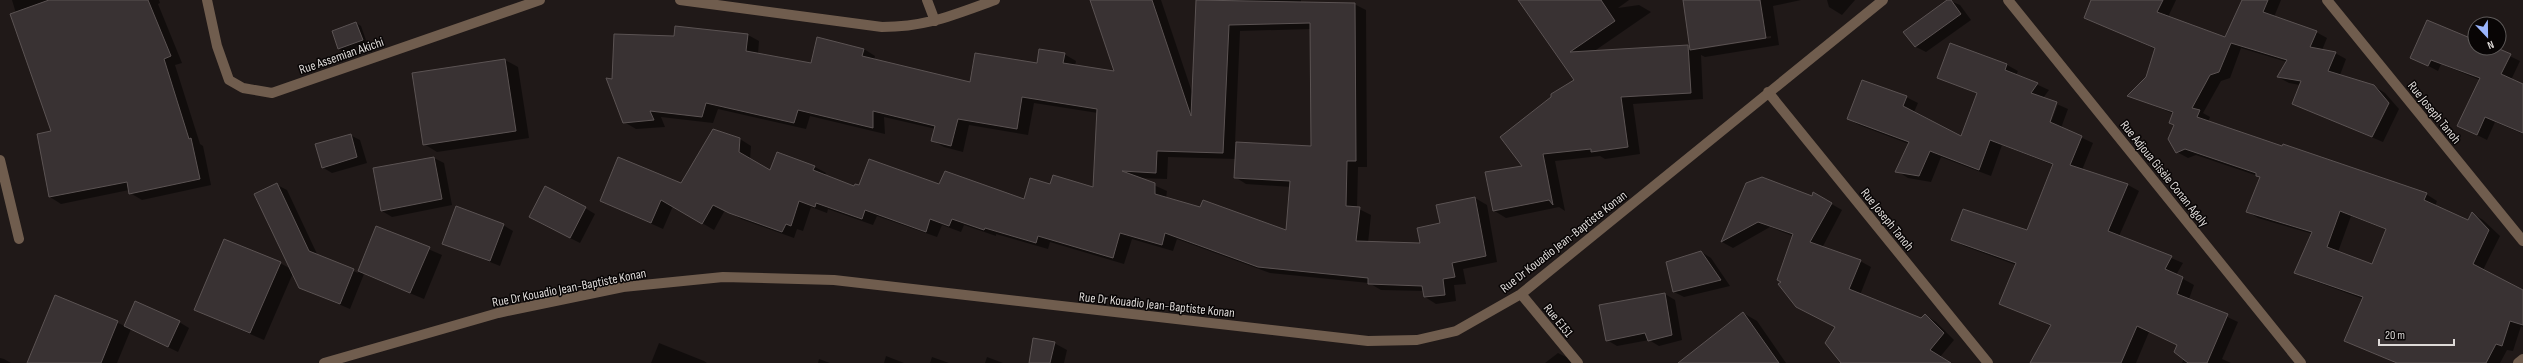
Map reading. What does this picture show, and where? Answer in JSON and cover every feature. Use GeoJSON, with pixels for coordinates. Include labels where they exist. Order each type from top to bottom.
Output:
{"type":"FeatureCollection","features":[{"type":"Feature","properties":{"kind":"street","name":"Rue Assemian Akichi"},"geometry":{"type":"LineString","coordinates":[[207,0],[218,46],[229,80],[243,88],[272,93],[540,0]]}},
{"type":"Feature","properties":{"kind":"street"},"geometry":{"type":"LineString","coordinates":[[680,0],[882,27],[911,27],[935,22],[995,0]]}},
{"type":"Feature","properties":{"kind":"street"},"geometry":{"type":"LineString","coordinates":[[928,0],[935,22]]}},
{"type":"Feature","properties":{"kind":"street","name":"Rue Dr Kouadio Jean-Baptiste Konan"},"geometry":{"type":"LineString","coordinates":[[324,363],[498,312],[623,287],[723,277],[834,280],[1368,341],[1417,340],[1456,331],[1521,294],[1883,0]]}},
{"type":"Feature","properties":{"kind":"street","name":"Rue Adjoua Gisèle Conan Agoly"},"geometry":{"type":"LineString","coordinates":[[2008,0],[2301,363]]}},
{"type":"Feature","properties":{"kind":"street","name":"Rue Joseph Tanoh"},"geometry":{"type":"LineString","coordinates":[[2327,0],[2523,241]]}},
{"type":"Feature","properties":{"kind":"street","name":"Rue Joseph Tanoh"},"geometry":{"type":"LineString","coordinates":[[1768,92],[1988,363]]}},
{"type":"Feature","properties":{"kind":"street"},"geometry":{"type":"LineString","coordinates":[[0,160],[19,239]]}},
{"type":"Feature","properties":{"kind":"street","name":"Rue E151"},"geometry":{"type":"LineString","coordinates":[[1521,294],[1578,363]]}},
{"type":"Feature","properties":{"kind":"street"},"geometry":{"type":"LineString","coordinates":[[2518,363],[2523,359]]}},
{"type":"Feature","properties":{"kind":"building"},"geometry":{"type":"Polygon","coordinates":[[[49,0],[148,0],[171,56],[164,59],[189,139],[191,138],[200,179],[129,194],[127,182],[49,197],[37,134],[51,131],[10,14],[49,0]]]}},
{"type":"Feature","properties":{"kind":"building"},"geometry":{"type":"Polygon","coordinates":[[[1090,0],[1152,0],[1191,116],[1196,0],[1355,3],[1356,161],[1347,161],[1346,206],[1360,207],[1356,241],[1420,243],[1417,228],[1440,223],[1436,205],[1475,197],[1486,256],[1452,263],[1455,277],[1443,279],[1445,295],[1424,297],[1422,286],[1368,284],[1368,278],[1258,267],[1165,233],[1162,245],[1120,233],[1113,258],[1038,236],[1036,243],[985,228],[984,230],[952,219],[949,226],[930,219],[926,232],[865,210],[862,219],[816,203],[815,207],[799,201],[791,226],[786,224],[782,232],[729,213],[713,205],[702,224],[661,200],[651,223],[600,201],[618,157],[681,183],[713,129],[740,138],[739,152],[770,170],[777,152],[815,166],[813,170],[854,186],[855,184],[859,185],[869,159],[939,184],[945,171],[1024,199],[1030,178],[1050,184],[1053,175],[1093,187],[1097,109],[1022,97],[1017,129],[958,119],[951,146],[931,141],[935,126],[873,111],[873,128],[798,110],[794,123],[706,103],[702,117],[650,111],[654,120],[623,123],[606,78],[612,79],[614,34],[674,36],[675,26],[748,34],[746,51],[811,63],[817,37],[864,49],[862,56],[970,82],[975,53],[1037,63],[1039,49],[1065,53],[1063,63],[1114,71],[1090,0]],[[1310,23],[1229,25],[1223,153],[1157,151],[1156,173],[1122,171],[1155,183],[1155,194],[1200,207],[1203,200],[1286,230],[1290,181],[1234,178],[1236,142],[1311,146],[1310,23]]]}},
{"type":"Feature","properties":{"kind":"building"},"geometry":{"type":"Polygon","coordinates":[[[1518,0],[1601,0],[1615,21],[1570,52],[1688,45],[1691,93],[1621,97],[1628,147],[1591,152],[1591,149],[1543,154],[1553,205],[1549,200],[1493,211],[1485,172],[1522,166],[1500,137],[1551,97],[1551,94],[1574,80],[1518,0]]]}},
{"type":"Feature","properties":{"kind":"building"},"geometry":{"type":"Polygon","coordinates":[[[1683,0],[1760,0],[1766,38],[1690,50],[1683,0]]]}},
{"type":"Feature","properties":{"kind":"building"},"geometry":{"type":"Polygon","coordinates":[[[1947,0],[1951,0],[1961,14],[1915,47],[1903,32],[1947,0]]]}},
{"type":"Feature","properties":{"kind":"building"},"geometry":{"type":"Polygon","coordinates":[[[2091,0],[2163,0],[2157,12],[2225,37],[2242,0],[2268,0],[2263,12],[2317,31],[2310,47],[2336,52],[2328,71],[2374,85],[2389,103],[2372,137],[2292,104],[2301,81],[2277,77],[2287,60],[2231,43],[2219,72],[2210,75],[2192,108],[2200,110],[2197,117],[2282,146],[2283,144],[2427,193],[2424,200],[2468,220],[2472,212],[2489,230],[2473,264],[2523,290],[2523,325],[2510,321],[2502,346],[2496,344],[2486,363],[2397,363],[2344,341],[2363,297],[2294,273],[2312,232],[2246,212],[2260,177],[2256,176],[2256,173],[2185,149],[2176,153],[2168,139],[2174,125],[2169,123],[2173,112],[2127,96],[2146,77],[2155,48],[2084,18],[2091,0]],[[2340,211],[2327,247],[2372,264],[2386,229],[2340,211]]]}},
{"type":"Feature","properties":{"kind":"building"},"geometry":{"type":"Polygon","coordinates":[[[2427,20],[2467,37],[2467,56],[2507,56],[2507,52],[2511,54],[2501,74],[2523,84],[2523,133],[2485,117],[2477,135],[2457,126],[2480,78],[2431,60],[2428,66],[2410,58],[2427,20]]]}},
{"type":"Feature","properties":{"kind":"building"},"geometry":{"type":"Polygon","coordinates":[[[356,22],[363,40],[338,49],[332,31],[356,22]]]}},
{"type":"Feature","properties":{"kind":"building"},"geometry":{"type":"Polygon","coordinates":[[[1950,43],[2007,64],[2005,70],[2038,83],[2031,93],[2057,102],[2050,122],[2082,136],[2070,165],[2128,184],[2108,231],[2172,256],[2165,269],[2183,277],[2177,294],[2228,314],[2207,363],[2188,363],[2174,352],[2177,345],[2137,326],[2121,363],[2030,363],[2051,325],[1999,304],[2016,263],[1951,240],[1963,209],[2027,230],[2053,164],[1990,140],[1979,170],[1930,151],[1919,176],[1895,172],[1909,142],[1847,119],[1862,80],[1907,96],[1903,106],[1961,136],[1977,93],[1937,78],[1950,43]]]}},
{"type":"Feature","properties":{"kind":"building"},"geometry":{"type":"Polygon","coordinates":[[[505,59],[516,131],[423,145],[412,73],[505,59]]]}},
{"type":"Feature","properties":{"kind":"building"},"geometry":{"type":"Polygon","coordinates":[[[351,134],[357,157],[322,168],[315,144],[351,134]]]}},
{"type":"Feature","properties":{"kind":"building"},"geometry":{"type":"Polygon","coordinates":[[[434,157],[442,199],[381,211],[373,168],[434,157]]]}},
{"type":"Feature","properties":{"kind":"building"},"geometry":{"type":"Polygon","coordinates":[[[1762,177],[1812,196],[1813,192],[1832,203],[1810,242],[1861,260],[1849,289],[1921,318],[1925,314],[1944,333],[1930,350],[1951,363],[1841,363],[1825,343],[1835,327],[1796,307],[1778,284],[1781,282],[1777,280],[1793,234],[1758,222],[1721,242],[1746,183],[1762,177]]]}},
{"type":"Feature","properties":{"kind":"building"},"geometry":{"type":"Polygon","coordinates":[[[277,183],[309,251],[354,269],[340,304],[299,288],[254,194],[277,183]]]}},
{"type":"Feature","properties":{"kind":"building"},"geometry":{"type":"Polygon","coordinates":[[[545,186],[586,207],[570,238],[529,217],[545,186]]]}},
{"type":"Feature","properties":{"kind":"building"},"geometry":{"type":"Polygon","coordinates":[[[456,206],[504,224],[490,261],[442,244],[456,206]]]}},
{"type":"Feature","properties":{"kind":"building"},"geometry":{"type":"Polygon","coordinates":[[[376,226],[430,247],[410,293],[358,271],[376,226]]]}},
{"type":"Feature","properties":{"kind":"building"},"geometry":{"type":"Polygon","coordinates":[[[224,239],[281,262],[250,333],[194,310],[224,239]]]}},
{"type":"Feature","properties":{"kind":"building"},"geometry":{"type":"Polygon","coordinates":[[[1701,251],[1721,280],[1673,292],[1666,262],[1701,251]]]}},
{"type":"Feature","properties":{"kind":"building"},"geometry":{"type":"Polygon","coordinates":[[[1665,293],[1672,335],[1648,341],[1645,333],[1606,341],[1599,305],[1665,293]]]}},
{"type":"Feature","properties":{"kind":"building"},"geometry":{"type":"Polygon","coordinates":[[[55,295],[118,321],[101,363],[27,363],[55,295]]]}},
{"type":"Feature","properties":{"kind":"building"},"geometry":{"type":"Polygon","coordinates":[[[135,301],[180,321],[168,347],[124,326],[135,301]]]}},
{"type":"Feature","properties":{"kind":"building"},"geometry":{"type":"Polygon","coordinates":[[[1743,312],[1779,363],[1678,363],[1743,312]]]}},
{"type":"Feature","properties":{"kind":"building"},"geometry":{"type":"Polygon","coordinates":[[[1033,338],[1055,342],[1050,363],[1029,363],[1033,338]]]}}]}
